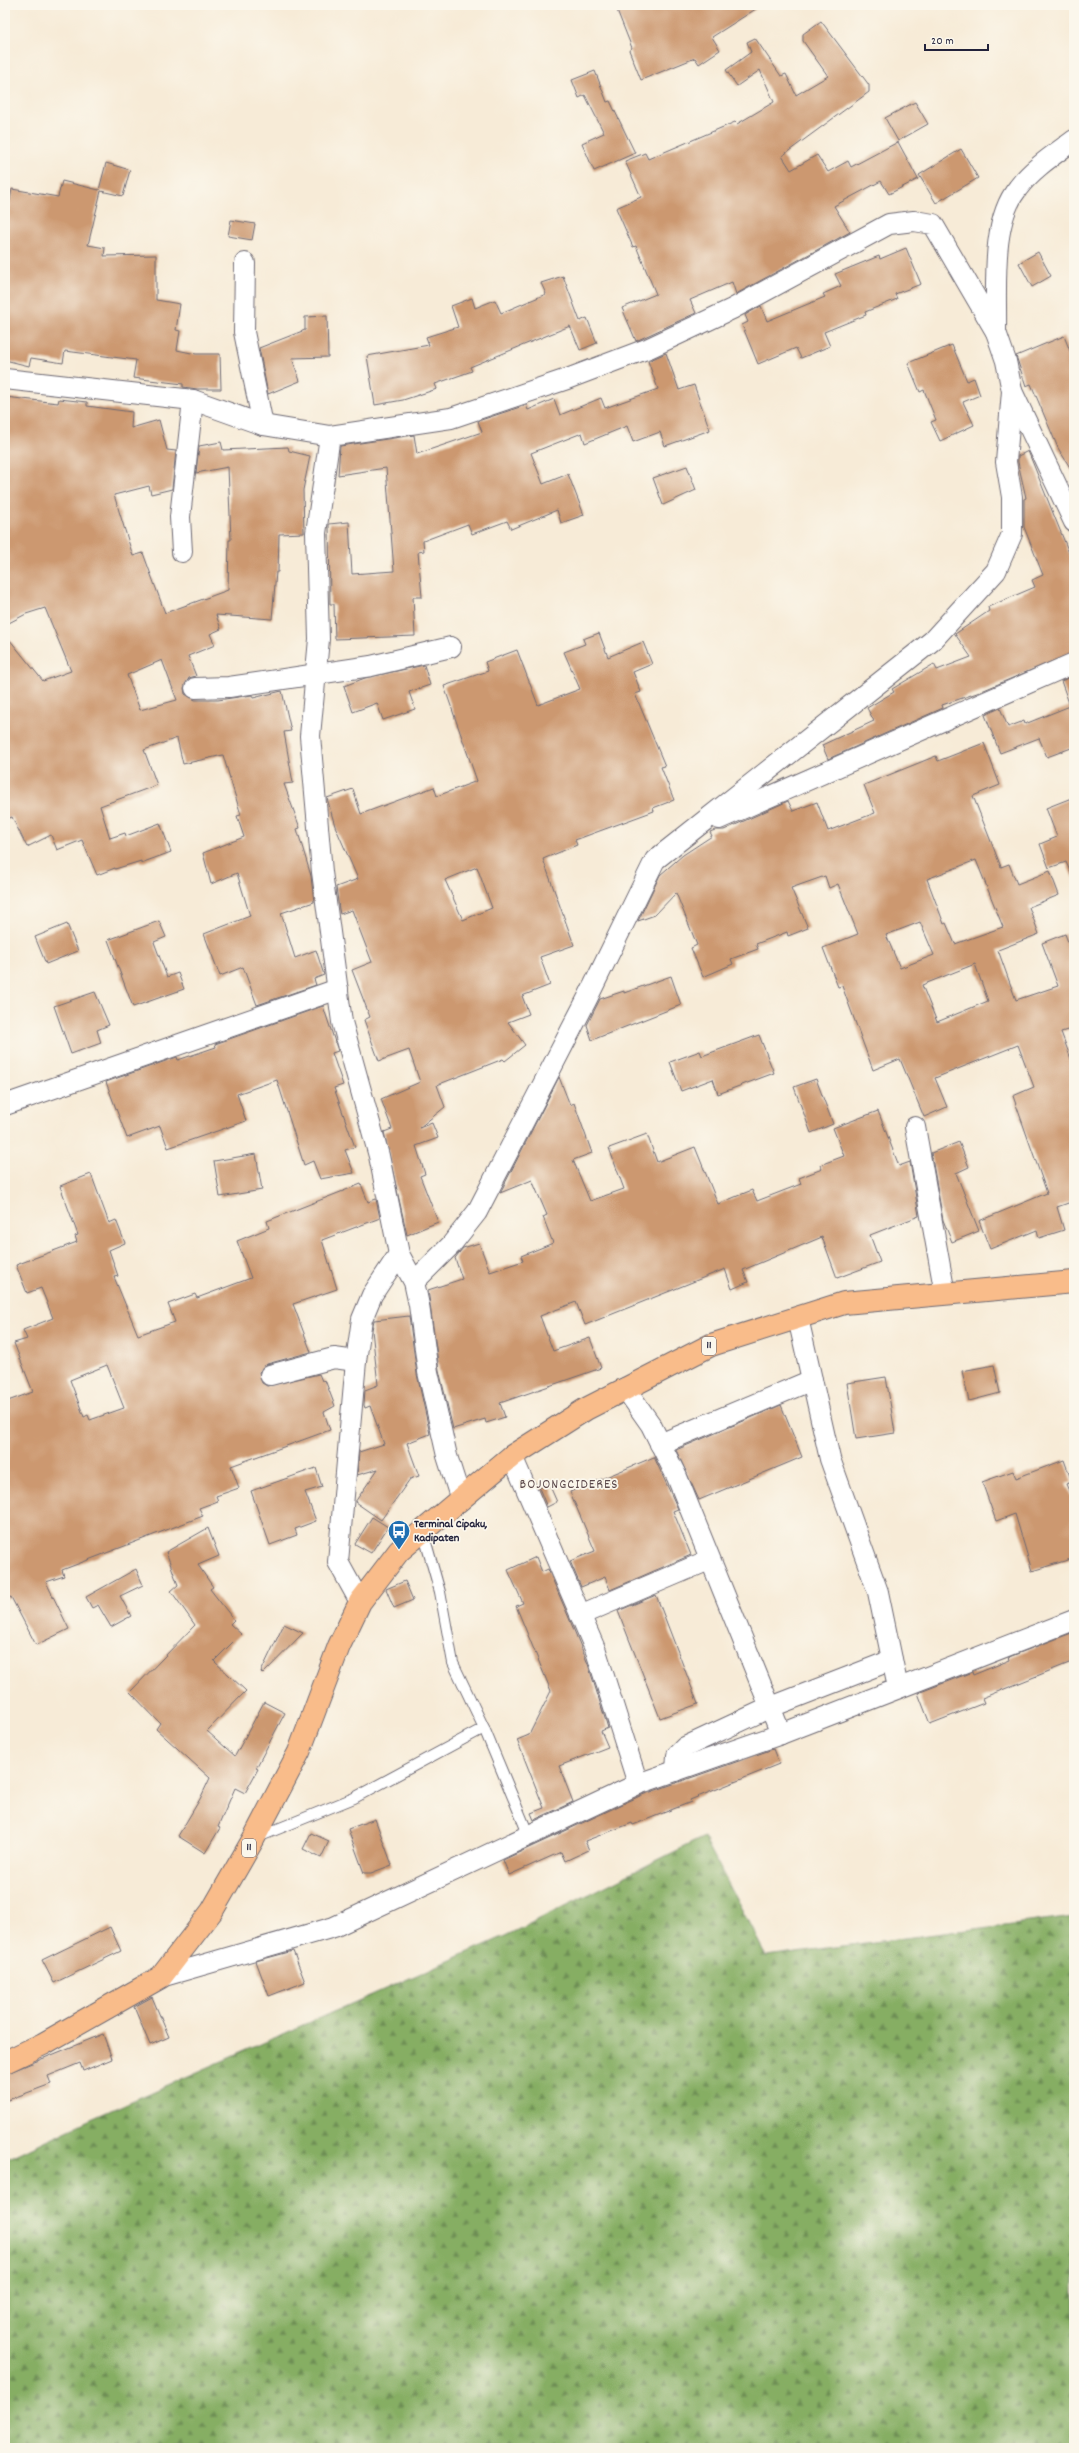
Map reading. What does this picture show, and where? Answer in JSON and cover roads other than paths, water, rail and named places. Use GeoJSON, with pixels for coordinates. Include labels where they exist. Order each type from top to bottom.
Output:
{"type":"FeatureCollection","features":[{"type":"Feature","properties":{"kind":"highway","name":"11"},"geometry":{"type":"LineString","coordinates":[[5,2062],[43,2044],[161,1976],[212,1911],[254,1838],[299,1752],[340,1646],[360,1602],[399,1551],[512,1456],[586,1409],[711,1345],[844,1303],[1074,1282]]}},
{"type":"Feature","properties":{"kind":"street"},"geometry":{"type":"LineString","coordinates":[[996,332],[998,248],[1002,220],[1017,188],[1056,153],[1074,140]]}},
{"type":"Feature","properties":{"kind":"street"},"geometry":{"type":"LineString","coordinates":[[5,379],[193,400],[263,425],[330,436],[451,418],[567,380],[649,348],[732,309],[889,224],[914,221],[933,224],[996,332],[1006,361],[1012,391],[1074,522]]}},
{"type":"Feature","properties":{"kind":"street"},"geometry":{"type":"LineString","coordinates":[[245,262],[244,332],[263,425]]}},
{"type":"Feature","properties":{"kind":"street"},"geometry":{"type":"LineString","coordinates":[[414,1282],[452,1245],[476,1212],[587,999],[654,860],[932,641],[996,571],[1012,534],[1012,497],[1006,462],[1012,391]]}},
{"type":"Feature","properties":{"kind":"street"},"geometry":{"type":"LineString","coordinates":[[182,552],[180,517],[193,400]]}},
{"type":"Feature","properties":{"kind":"street"},"geometry":{"type":"LineString","coordinates":[[330,436],[316,533],[319,638],[310,736],[322,872],[342,1022],[379,1156],[399,1254],[414,1282],[419,1305],[428,1372],[447,1456],[461,1500]]}},
{"type":"Feature","properties":{"kind":"street"},"geometry":{"type":"LineString","coordinates":[[195,688],[229,687],[371,666],[451,647]]}},
{"type":"Feature","properties":{"kind":"street"},"geometry":{"type":"LineString","coordinates":[[694,830],[1074,663]]}},
{"type":"Feature","properties":{"kind":"street"},"geometry":{"type":"LineString","coordinates":[[5,1105],[338,989]]}},
{"type":"Feature","properties":{"kind":"street"},"geometry":{"type":"LineString","coordinates":[[915,1127],[945,1294]]}},
{"type":"Feature","properties":{"kind":"street"},"geometry":{"type":"LineString","coordinates":[[360,1602],[338,1562],[356,1361],[362,1319],[372,1295],[399,1254]]}},
{"type":"Feature","properties":{"kind":"street"},"geometry":{"type":"LineString","coordinates":[[798,1318],[830,1459],[878,1592],[898,1688]]}},
{"type":"Feature","properties":{"kind":"street"},"geometry":{"type":"LineString","coordinates":[[270,1375],[329,1359],[356,1361]]}},
{"type":"Feature","properties":{"kind":"street"},"geometry":{"type":"LineString","coordinates":[[660,1444],[812,1380]]}},
{"type":"Feature","properties":{"kind":"street"},"geometry":{"type":"LineString","coordinates":[[625,1388],[651,1425],[677,1476],[709,1560],[781,1734]]}},
{"type":"Feature","properties":{"kind":"street"},"geometry":{"type":"LineString","coordinates":[[512,1456],[596,1651],[638,1784]]}},
{"type":"Feature","properties":{"kind":"street"},"geometry":{"type":"LineString","coordinates":[[580,1615],[709,1560]]}},
{"type":"Feature","properties":{"kind":"street"},"geometry":{"type":"LineString","coordinates":[[161,1976],[334,1927],[638,1784],[781,1734],[1074,1620]]}},
{"type":"Feature","properties":{"kind":"street"},"geometry":{"type":"LineString","coordinates":[[676,1771],[677,1755],[685,1747],[770,1707],[892,1660]]}},
{"type":"Feature","properties":{"kind":"lane"},"geometry":{"type":"LineString","coordinates":[[423,1532],[440,1592],[453,1663],[484,1728],[529,1836]]}},
{"type":"Feature","properties":{"kind":"lane"},"geometry":{"type":"LineString","coordinates":[[254,1838],[354,1798],[484,1728]]}},
{"type":"Feature","properties":{"kind":"place","name":"Terminal Cipaku, Kadipaten"},"geometry":{"type":"Point","coordinates":[399,1550]}},
{"type":"Feature","properties":{"kind":"district","name":"BOJONGCIDERES"},"geometry":{"type":"Point","coordinates":[569,1485]}}]}
